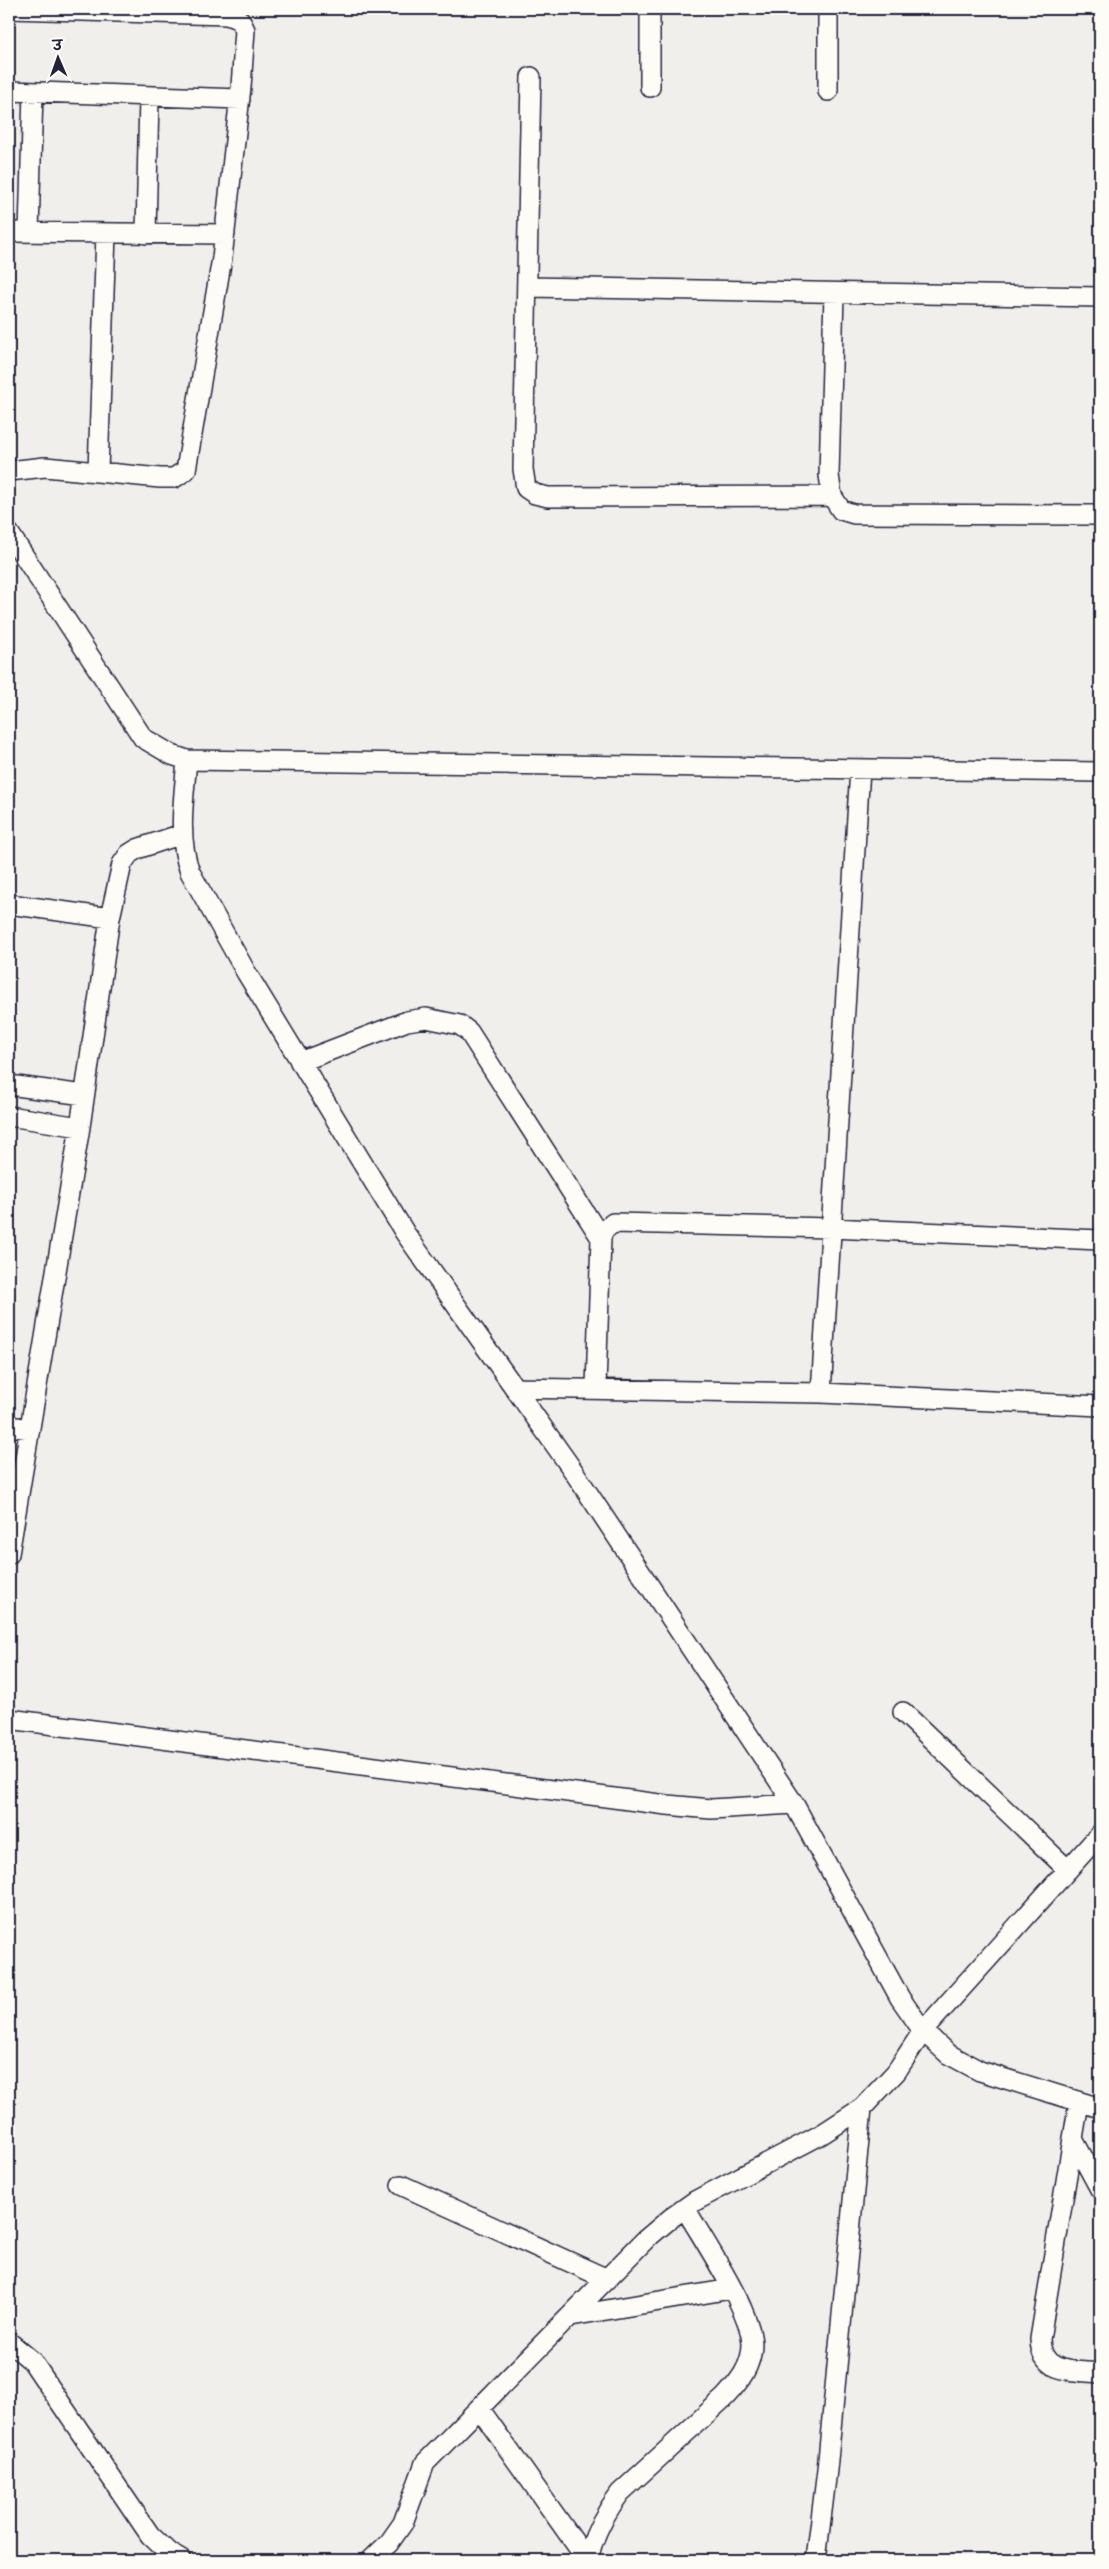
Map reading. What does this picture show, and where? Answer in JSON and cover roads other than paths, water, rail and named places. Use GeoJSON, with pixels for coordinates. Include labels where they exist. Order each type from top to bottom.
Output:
{"type":"FeatureCollection","features":[{"type":"Feature","properties":{"kind":"street"},"geometry":{"type":"LineString","coordinates":[[9,9],[235,17],[240,20],[245,30],[240,99],[225,234],[186,470],[174,478],[45,467],[9,470]]}},
{"type":"Feature","properties":{"kind":"street"},"geometry":{"type":"LineString","coordinates":[[650,9],[650,87]]}},
{"type":"Feature","properties":{"kind":"street"},"geometry":{"type":"LineString","coordinates":[[828,9],[828,91]]}},
{"type":"Feature","properties":{"kind":"street"},"geometry":{"type":"LineString","coordinates":[[531,77],[524,484],[530,492],[548,497],[832,496]]}},
{"type":"Feature","properties":{"kind":"street"},"geometry":{"type":"LineString","coordinates":[[9,91],[240,99]]}},
{"type":"Feature","properties":{"kind":"street"},"geometry":{"type":"LineString","coordinates":[[29,232],[33,92]]}},
{"type":"Feature","properties":{"kind":"street"},"geometry":{"type":"LineString","coordinates":[[146,234],[149,96]]}},
{"type":"Feature","properties":{"kind":"street"},"geometry":{"type":"LineString","coordinates":[[9,232],[225,234]]}},
{"type":"Feature","properties":{"kind":"street"},"geometry":{"type":"LineString","coordinates":[[98,472],[106,233]]}},
{"type":"Feature","properties":{"kind":"street"},"geometry":{"type":"LineString","coordinates":[[528,287],[834,294],[1100,297]]}},
{"type":"Feature","properties":{"kind":"street"},"geometry":{"type":"LineString","coordinates":[[834,294],[829,475],[832,496],[841,510],[854,514],[1100,515]]}},
{"type":"Feature","properties":{"kind":"street"},"geometry":{"type":"LineString","coordinates":[[9,533],[143,738],[172,756],[187,760],[1100,772]]}},
{"type":"Feature","properties":{"kind":"street"},"geometry":{"type":"LineString","coordinates":[[187,760],[182,834],[184,857],[190,872],[246,972],[405,1233],[572,1469],[794,1804],[900,1998],[923,2032],[948,2054],[980,2071],[1100,2108]]}},
{"type":"Feature","properties":{"kind":"street"},"geometry":{"type":"LineString","coordinates":[[821,1393],[860,769]]}},
{"type":"Feature","properties":{"kind":"street"},"geometry":{"type":"LineString","coordinates":[[9,1554],[80,1127],[110,918],[124,858],[147,844],[182,834]]}},
{"type":"Feature","properties":{"kind":"street"},"geometry":{"type":"LineString","coordinates":[[9,904],[110,918]]}},
{"type":"Feature","properties":{"kind":"street"},"geometry":{"type":"LineString","coordinates":[[300,1062],[407,1021],[426,1018],[460,1025],[469,1032],[601,1238]]}},
{"type":"Feature","properties":{"kind":"street"},"geometry":{"type":"LineString","coordinates":[[9,1085],[84,1095]]}},
{"type":"Feature","properties":{"kind":"street"},"geometry":{"type":"LineString","coordinates":[[9,1116],[80,1127]]}},
{"type":"Feature","properties":{"kind":"street"},"geometry":{"type":"LineString","coordinates":[[596,1388],[601,1238],[606,1228],[617,1222],[831,1228],[1100,1240]]}},
{"type":"Feature","properties":{"kind":"street"},"geometry":{"type":"LineString","coordinates":[[514,1388],[821,1393],[1100,1406]]}},
{"type":"Feature","properties":{"kind":"street"},"geometry":{"type":"LineString","coordinates":[[9,1426],[30,1429]]}},
{"type":"Feature","properties":{"kind":"street"},"geometry":{"type":"LineString","coordinates":[[904,1712],[1068,1870]]}},
{"type":"Feature","properties":{"kind":"street"},"geometry":{"type":"LineString","coordinates":[[9,1718],[667,1805],[711,1809],[794,1804]]}},
{"type":"Feature","properties":{"kind":"street"},"geometry":{"type":"LineString","coordinates":[[372,2560],[389,2543],[404,2522],[425,2462],[645,2240],[685,2208],[822,2134],[862,2108],[896,2072],[923,2032],[1100,1834]]}},
{"type":"Feature","properties":{"kind":"street"},"geometry":{"type":"LineString","coordinates":[[1080,2102],[1040,2350],[1043,2358],[1050,2365],[1100,2373]]}},
{"type":"Feature","properties":{"kind":"street"},"geometry":{"type":"LineString","coordinates":[[816,2560],[827,2470],[862,2108]]}},
{"type":"Feature","properties":{"kind":"street"},"geometry":{"type":"LineString","coordinates":[[1074,2139],[1100,2189]]}},
{"type":"Feature","properties":{"kind":"street"},"geometry":{"type":"LineString","coordinates":[[401,2185],[607,2279]]}},
{"type":"Feature","properties":{"kind":"street"},"geometry":{"type":"LineString","coordinates":[[588,2560],[598,2529],[608,2509],[620,2493],[725,2397],[745,2372],[752,2344],[750,2328],[731,2289],[685,2208]]}},
{"type":"Feature","properties":{"kind":"street"},"geometry":{"type":"LineString","coordinates":[[571,2316],[731,2289]]}},
{"type":"Feature","properties":{"kind":"street"},"geometry":{"type":"LineString","coordinates":[[9,2342],[32,2361],[139,2521],[172,2558]]}},
{"type":"Feature","properties":{"kind":"street"},"geometry":{"type":"LineString","coordinates":[[479,2408],[588,2560]]}}]}
